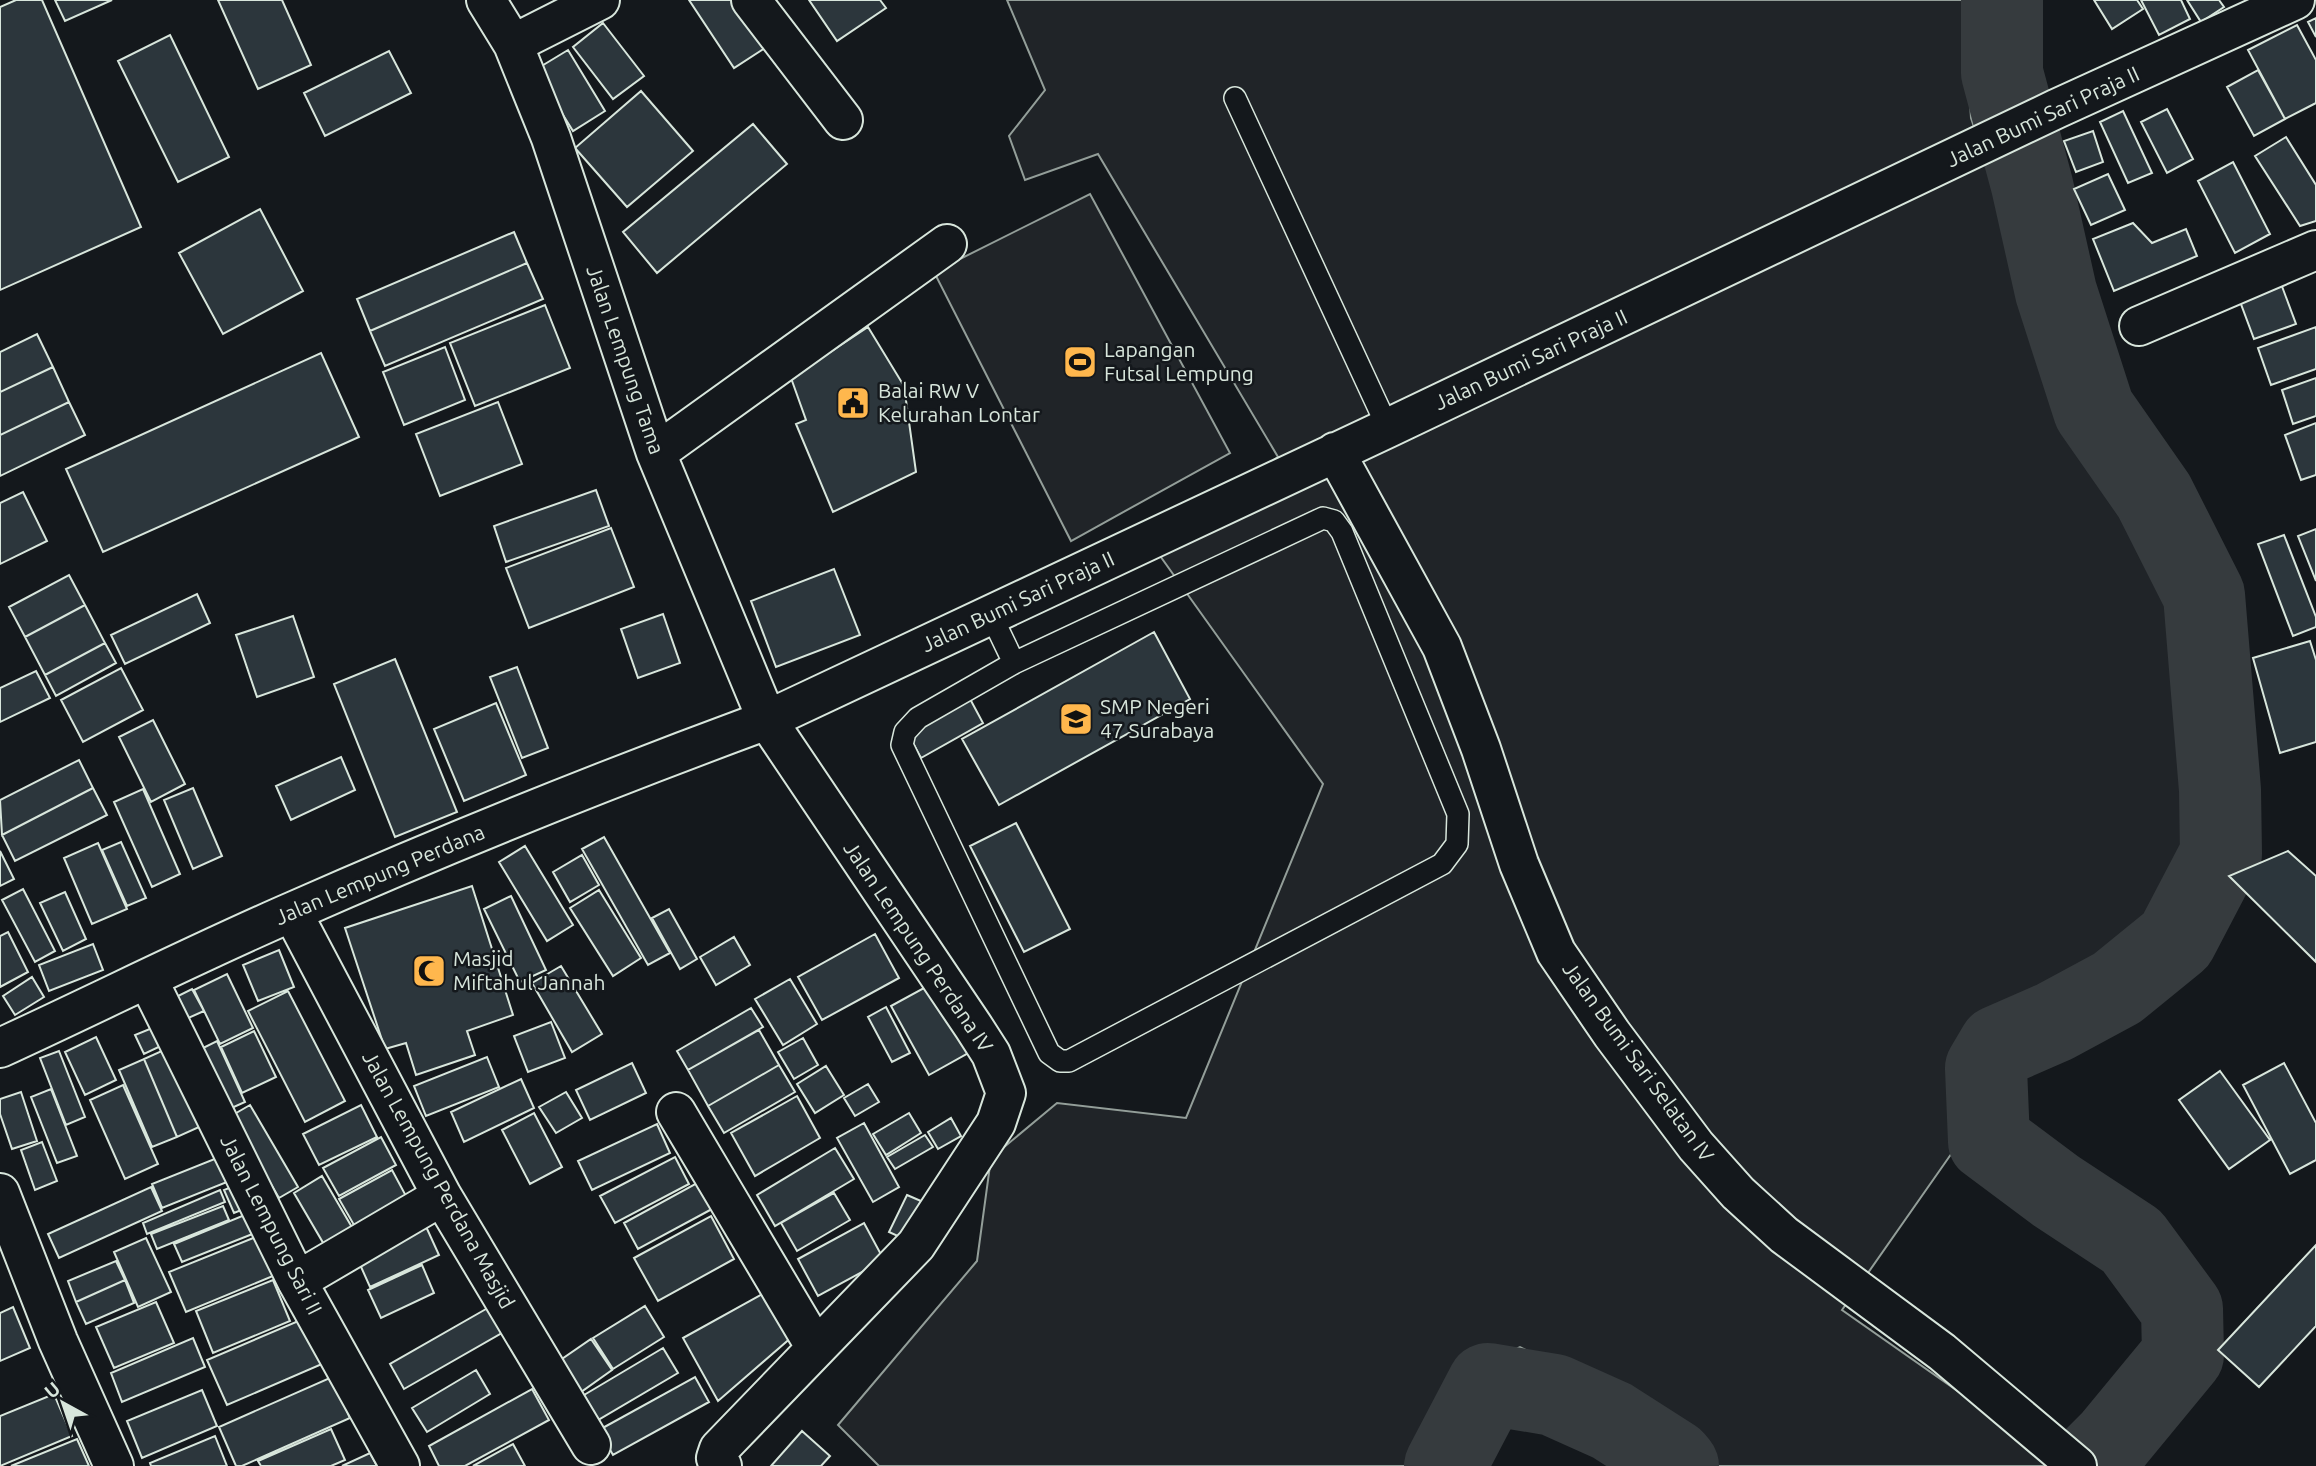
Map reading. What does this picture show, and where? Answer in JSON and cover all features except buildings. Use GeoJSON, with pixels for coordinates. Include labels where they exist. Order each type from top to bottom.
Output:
{"type":"FeatureCollection","features":[{"type":"Feature","properties":{"kind":"street","name":"Jalan Lempung Tama"},"geometry":{"type":"LineString","coordinates":[[486,0],[513,44],[551,138],[656,453],[767,720]]}},
{"type":"Feature","properties":{"kind":"street"},"geometry":{"type":"LineString","coordinates":[[513,44],[600,0]]}},
{"type":"Feature","properties":{"kind":"street"},"geometry":{"type":"LineString","coordinates":[[751,0],[843,120]]}},
{"type":"Feature","properties":{"kind":"street","name":"Jalan Bumi Sari Praja II"},"geometry":{"type":"LineString","coordinates":[[767,720],[1388,428],[2056,109],[2295,0]]}},
{"type":"Feature","properties":{"kind":"street"},"geometry":{"type":"LineString","coordinates":[[656,453],[947,244]]}},
{"type":"Feature","properties":{"kind":"street"},"geometry":{"type":"LineString","coordinates":[[2139,326],[2316,250]]}},
{"type":"Feature","properties":{"kind":"street","name":"Jalan Bumi Sari Selatan IV"},"geometry":{"type":"LineString","coordinates":[[1335,452],[1443,647],[1481,749],[1519,864],[1556,952],[1612,1034],[1696,1146],[1738,1193],[1784,1235],[1942,1352],[2067,1457]]}},
{"type":"Feature","properties":{"kind":"street","name":"Jalan Lempung Perdana"},"geometry":{"type":"LineString","coordinates":[[0,1048],[292,912],[506,820],[767,720]]}},
{"type":"Feature","properties":{"kind":"street","name":"Jalan Lempung Perdana IV"},"geometry":{"type":"LineString","coordinates":[[722,1466],[716,1458],[719,1449],[916,1245],[996,1123],[1006,1093],[991,1054],[767,720]]}},
{"type":"Feature","properties":{"kind":"street","name":"Jalan Lempung Perdana Masjid"},"geometry":{"type":"LineString","coordinates":[[292,912],[442,1196],[591,1445]]}},
{"type":"Feature","properties":{"kind":"street","name":"Jalan Lempung Sari II"},"geometry":{"type":"LineString","coordinates":[[148,980],[297,1281],[400,1466]]}},
{"type":"Feature","properties":{"kind":"street"},"geometry":{"type":"LineString","coordinates":[[676,1112],[816,1348]]}},
{"type":"Feature","properties":{"kind":"street"},"geometry":{"type":"LineString","coordinates":[[0,1193],[58,1341],[114,1466]]}},
{"type":"Feature","properties":{"kind":"street"},"geometry":{"type":"LineString","coordinates":[[297,1281],[442,1196]]}},
{"type":"Feature","properties":{"kind":"lane"},"geometry":{"type":"LineString","coordinates":[[1236,98],[1388,428]]}},
{"type":"Feature","properties":{"kind":"lane"},"geometry":{"type":"LineString","coordinates":[[1323,517],[1334,521],[1342,532],[1458,814],[1457,845],[1441,864],[1069,1061],[1060,1061],[1049,1053],[902,745],[905,732],[918,718],[1014,663],[1323,517]]}},
{"type":"Feature","properties":{"kind":"lane"},"geometry":{"type":"LineString","coordinates":[[991,615],[1014,663]]}},
{"type":"Feature","properties":{"kind":"shaded area"},"geometry":{"type":"Polygon","coordinates":[[[1007,0],[1964,0],[1971,118],[2069,403],[2176,597],[2192,655],[2199,853],[2124,953],[2009,1008],[1967,1051],[1961,1140],[1842,1310],[2056,1460],[2049,1466],[1712,1466],[1612,1393],[1520,1347],[1468,1371],[1430,1421],[1425,1466],[879,1466],[838,1425],[977,1261],[991,1158],[1057,1103],[1186,1118],[1323,784],[1153,546],[1278,457],[1098,154],[1025,180],[1009,136],[1045,90],[1007,0]]]}},
{"type":"Feature","properties":{"kind":"shaded area","name":"Lapangan Futsal Lempung"},"geometry":{"type":"Polygon","coordinates":[[[1090,194],[1230,453],[1071,541],[934,272],[1090,194]]]}},
{"type":"Feature","properties":{"kind":"waterway"},"geometry":{"type":"LineString","coordinates":[[2002,0],[2002,73],[2032,185],[2056,292],[2094,410],[2154,496],[2204,595],[2220,790],[2221,854],[2176,940],[2117,988],[2054,1022],[1999,1046],[1986,1068],[1989,1141],[2056,1191],[2132,1241],[2182,1309],[2183,1355],[2112,1441],[2087,1466]]}},
{"type":"Feature","properties":{"kind":"waterway"},"geometry":{"type":"LineString","coordinates":[[1445,1466],[1488,1384],[1554,1395],[1612,1421],[1673,1460],[1678,1466]]}},
{"type":"Feature","properties":{"kind":"place","name":"Lapangan Futsal Lempung"},"geometry":{"type":"Point","coordinates":[1080,362]}},
{"type":"Feature","properties":{"kind":"place","name":"Balai RW V Kelurahan Lontar"},"geometry":{"type":"Point","coordinates":[853,403]}},
{"type":"Feature","properties":{"kind":"place","name":"SMP Negeri 47 Surabaya"},"geometry":{"type":"Point","coordinates":[1076,719]}},
{"type":"Feature","properties":{"kind":"place","name":"Masjid Miftahul Jannah"},"geometry":{"type":"Point","coordinates":[429,971]}}]}
